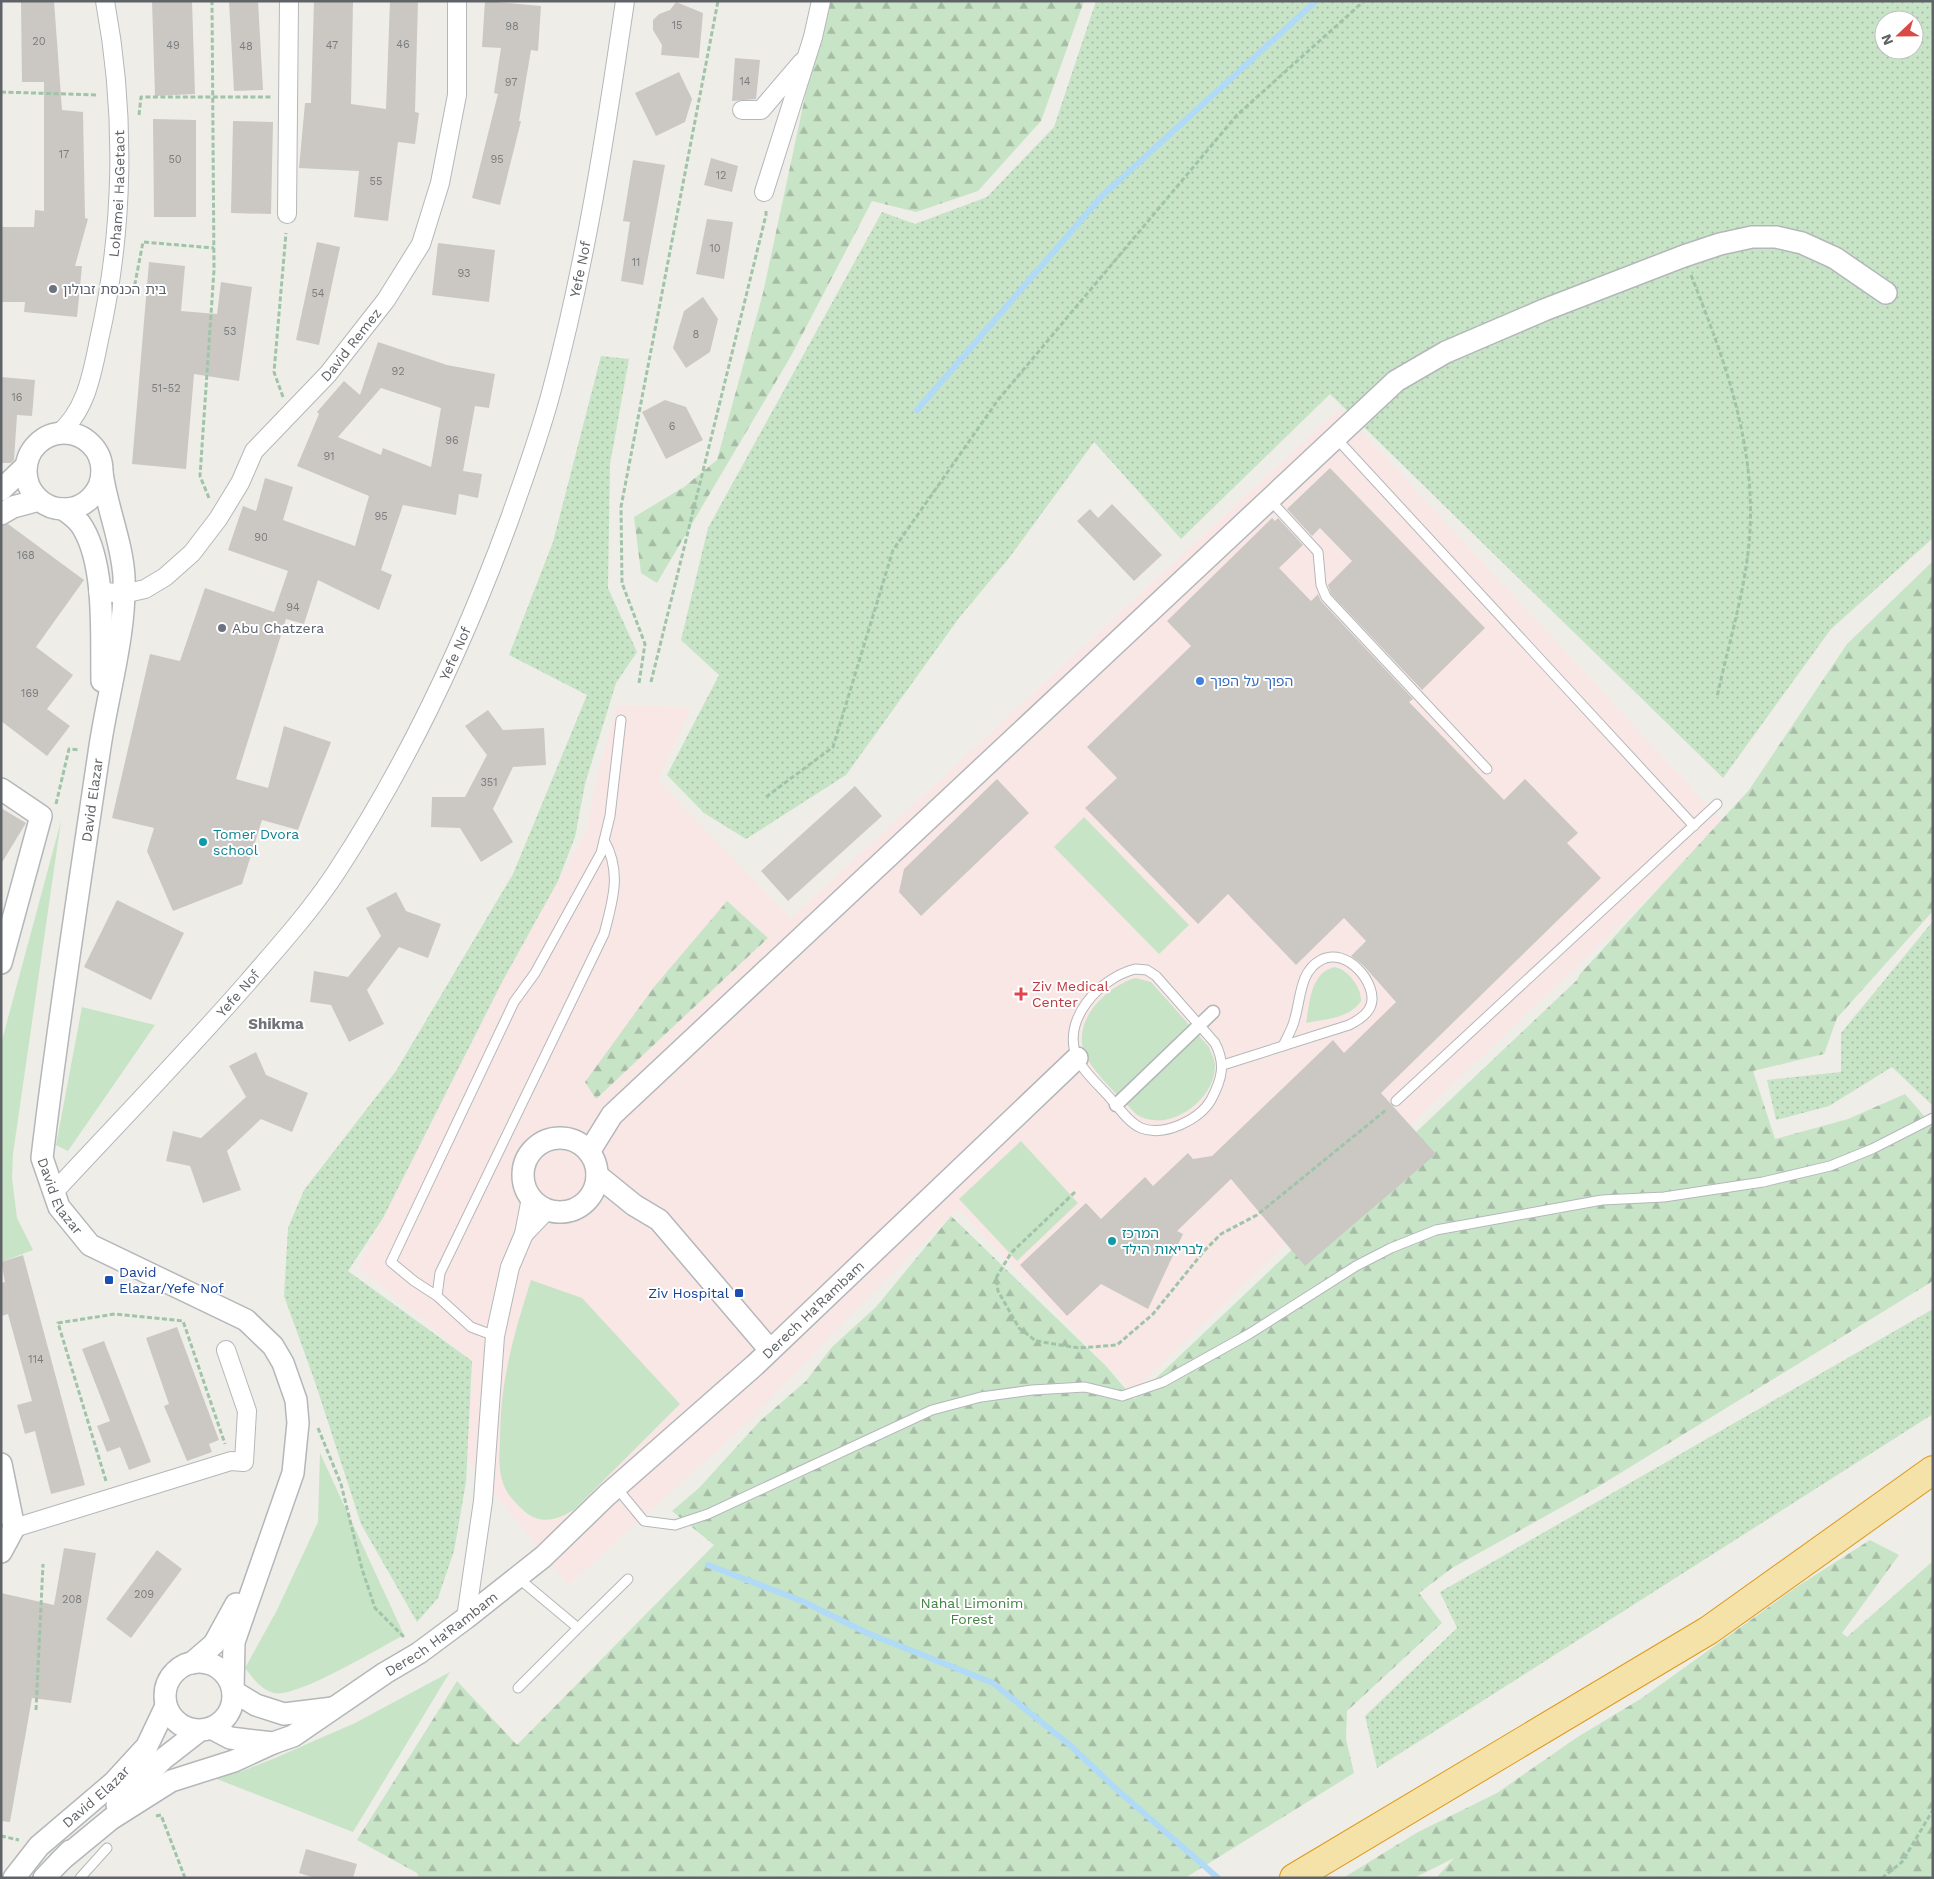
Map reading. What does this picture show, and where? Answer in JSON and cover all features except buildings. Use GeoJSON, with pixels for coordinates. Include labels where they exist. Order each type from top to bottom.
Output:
{"type":"FeatureCollection","features":[{"type":"Feature","properties":{"kind":"highway"},"geometry":{"type":"LineString","coordinates":[[1294,1878],[1709,1630],[1933,1470]]}},
{"type":"Feature","properties":{"kind":"street","name":"Lohamei HaGetaot"},"geometry":{"type":"LineString","coordinates":[[57,435],[69,426],[89,385],[109,293],[115,253],[118,205],[117,95],[105,1]]}},
{"type":"Feature","properties":{"kind":"street"},"geometry":{"type":"LineString","coordinates":[[288,214],[289,1]]}},
{"type":"Feature","properties":{"kind":"street","name":"David Remez"},"geometry":{"type":"LineString","coordinates":[[98,591],[123,594],[145,589],[165,577],[192,553],[218,519],[240,483],[254,451],[328,374],[380,307],[421,244],[440,183],[457,95],[457,1]]}},
{"type":"Feature","properties":{"kind":"street","name":"Yefe Nof"},"geometry":{"type":"LineString","coordinates":[[54,1192],[221,1013],[289,935],[336,872],[421,728],[493,564],[527,470],[552,390],[578,278],[609,108],[626,1]]}},
{"type":"Feature","properties":{"kind":"street"},"geometry":{"type":"LineString","coordinates":[[764,192],[807,56],[821,1]]}},
{"type":"Feature","properties":{"kind":"street"},"geometry":{"type":"LineString","coordinates":[[742,110],[761,110],[807,56]]}},
{"type":"Feature","properties":{"kind":"street"},"geometry":{"type":"LineString","coordinates":[[589,1152],[612,1115],[1396,381],[1446,352],[1544,310],[1684,256],[1720,244],[1752,237],[1776,237],[1802,243],[1835,258],[1886,294]]}},
{"type":"Feature","properties":{"kind":"street"},"geometry":{"type":"LineString","coordinates":[[68,433],[80,437],[91,445],[100,460],[102,473],[99,486],[88,501],[76,507],[63,509],[50,506],[39,500],[32,492],[27,479],[26,466],[30,454],[38,443],[50,436],[57,435],[68,433]]}},
{"type":"Feature","properties":{"kind":"street"},"geometry":{"type":"LineString","coordinates":[[1,490],[26,466]]}},
{"type":"Feature","properties":{"kind":"street","name":"David Elazar"},"geometry":{"type":"LineString","coordinates":[[102,473],[106,499],[121,555],[123,594],[121,620],[102,729],[42,1158],[59,1207],[90,1245],[246,1320],[261,1332],[273,1346],[283,1363],[296,1400],[298,1423],[293,1473],[270,1545],[234,1642],[233,1691]]}},
{"type":"Feature","properties":{"kind":"street"},"geometry":{"type":"LineString","coordinates":[[1,514],[13,507],[39,500]]}},
{"type":"Feature","properties":{"kind":"street","name":"David Elazar"},"geometry":{"type":"LineString","coordinates":[[63,509],[75,517],[89,541],[98,591],[102,729]]}},
{"type":"Feature","properties":{"kind":"street"},"geometry":{"type":"LineString","coordinates":[[1,789],[41,816],[1,963]]}},
{"type":"Feature","properties":{"kind":"street"},"geometry":{"type":"LineString","coordinates":[[1116,1105],[1213,1012]]}},
{"type":"Feature","properties":{"kind":"street","name":"Derech Ha'Rambam"},"geometry":{"type":"LineString","coordinates":[[205,1729],[230,1738],[273,1743],[293,1736],[385,1673],[419,1653],[466,1618],[543,1557],[611,1492],[755,1365],[1077,1058]]}},
{"type":"Feature","properties":{"kind":"street"},"geometry":{"type":"LineString","coordinates":[[567,1138],[612,1115]]}},
{"type":"Feature","properties":{"kind":"street"},"geometry":{"type":"LineString","coordinates":[[555,1138],[567,1138],[583,1146],[589,1152],[595,1163],[597,1175],[592,1194],[586,1202],[568,1212],[539,1204],[524,1186],[523,1173],[526,1161],[532,1150],[542,1142],[555,1138]]}},
{"type":"Feature","properties":{"kind":"street"},"geometry":{"type":"LineString","coordinates":[[597,1175],[634,1205],[660,1220],[770,1350]]}},
{"type":"Feature","properties":{"kind":"street"},"geometry":{"type":"LineString","coordinates":[[586,1202],[634,1205]]}},
{"type":"Feature","properties":{"kind":"street"},"geometry":{"type":"LineString","coordinates":[[466,1618],[484,1501],[494,1336],[510,1267],[539,1204]]}},
{"type":"Feature","properties":{"kind":"street"},"geometry":{"type":"LineString","coordinates":[[14,1528],[231,1461],[244,1462],[247,1411],[226,1350]]}},
{"type":"Feature","properties":{"kind":"street"},"geometry":{"type":"LineString","coordinates":[[1,1464],[14,1528],[1,1552]]}},
{"type":"Feature","properties":{"kind":"street","name":"David Elazar"},"geometry":{"type":"LineString","coordinates":[[192,1663],[214,1644],[270,1545]]}},
{"type":"Feature","properties":{"kind":"street"},"geometry":{"type":"LineString","coordinates":[[204,1662],[215,1666],[229,1680],[233,1691],[233,1704],[228,1714],[221,1722],[205,1729],[180,1725],[172,1717],[166,1706],[166,1684],[181,1668],[192,1663],[204,1662]]}},
{"type":"Feature","properties":{"kind":"street","name":"Derech Ha'Rambam"},"geometry":{"type":"LineString","coordinates":[[233,1691],[256,1705],[284,1714],[338,1707]]}},
{"type":"Feature","properties":{"kind":"street","name":"David Elazar"},"geometry":{"type":"LineString","coordinates":[[14,1878],[39,1846],[113,1783],[147,1746],[166,1706]]}},
{"type":"Feature","properties":{"kind":"street","name":"David Elazar"},"geometry":{"type":"LineString","coordinates":[[44,1878],[163,1759],[205,1729]]}},
{"type":"Feature","properties":{"kind":"street"},"geometry":{"type":"LineString","coordinates":[[60,1861],[111,1819],[171,1781],[234,1761],[273,1743]]}},
{"type":"Feature","properties":{"kind":"lane"},"geometry":{"type":"LineString","coordinates":[[1336,438],[1694,826]]}},
{"type":"Feature","properties":{"kind":"lane"},"geometry":{"type":"LineString","coordinates":[[1270,500],[1318,552],[1321,584],[1326,596],[1487,769]]}},
{"type":"Feature","properties":{"kind":"lane"},"geometry":{"type":"LineString","coordinates":[[494,1336],[471,1326],[437,1296],[414,1281],[391,1262],[514,1002],[540,964],[601,853],[610,816],[621,720]]}},
{"type":"Feature","properties":{"kind":"lane"},"geometry":{"type":"LineString","coordinates":[[1396,1101],[1718,804]]}},
{"type":"Feature","properties":{"kind":"lane"},"geometry":{"type":"LineString","coordinates":[[437,1296],[440,1273],[604,934],[615,892],[613,856],[604,840]]}},
{"type":"Feature","properties":{"kind":"lane"},"geometry":{"type":"LineString","coordinates":[[1223,1065],[1283,1046],[1349,1025],[1366,1013],[1371,1006],[1372,996],[1359,970],[1343,957],[1333,956],[1322,959],[1308,972],[1302,984],[1295,1020],[1283,1046]]}},
{"type":"Feature","properties":{"kind":"lane"},"geometry":{"type":"LineString","coordinates":[[1135,969],[1147,970],[1156,976],[1200,1024],[1216,1043],[1221,1054],[1223,1065],[1222,1078],[1209,1102],[1200,1112],[1166,1130],[1141,1128],[1116,1105],[1083,1067],[1077,1058],[1074,1045],[1076,1028],[1082,1009],[1092,995],[1107,981],[1123,972],[1135,969]]}},
{"type":"Feature","properties":{"kind":"lane"},"geometry":{"type":"LineString","coordinates":[[611,1492],[644,1521],[675,1525],[708,1514],[932,1410],[981,1397],[1032,1390],[1085,1387],[1122,1396],[1162,1382],[1241,1338],[1356,1266],[1391,1248],[1436,1230],[1602,1200],[1664,1197],[1763,1182],[1830,1166],[1872,1149],[1933,1118]]}},
{"type":"Feature","properties":{"kind":"lane"},"geometry":{"type":"LineString","coordinates":[[516,1577],[578,1628]]}},
{"type":"Feature","properties":{"kind":"lane"},"geometry":{"type":"LineString","coordinates":[[518,1688],[628,1578]]}},
{"type":"Feature","properties":{"kind":"lane"},"geometry":{"type":"LineString","coordinates":[[80,1878],[107,1848]]}},
{"type":"Feature","properties":{"kind":"path"},"geometry":{"type":"LineString","coordinates":[[212,1],[214,270],[200,476],[218,519]]}},
{"type":"Feature","properties":{"kind":"path"},"geometry":{"type":"LineString","coordinates":[[639,683],[645,644],[622,583],[621,507],[718,1]]}},
{"type":"Feature","properties":{"kind":"path"},"geometry":{"type":"LineString","coordinates":[[766,797],[833,748],[893,550],[998,400],[1237,115],[1364,1]]}},
{"type":"Feature","properties":{"kind":"path"},"geometry":{"type":"LineString","coordinates":[[1,92],[117,95]]}},
{"type":"Feature","properties":{"kind":"path"},"geometry":{"type":"LineString","coordinates":[[118,126],[138,126],[141,97],[288,97]]}},
{"type":"Feature","properties":{"kind":"path"},"geometry":{"type":"LineString","coordinates":[[651,682],[766,215],[764,192]]}},
{"type":"Feature","properties":{"kind":"path"},"geometry":{"type":"LineString","coordinates":[[288,214],[274,372],[281,393],[292,412]]}},
{"type":"Feature","properties":{"kind":"path"},"geometry":{"type":"LineString","coordinates":[[109,293],[133,294],[143,242],[214,248]]}},
{"type":"Feature","properties":{"kind":"path"},"geometry":{"type":"LineString","coordinates":[[1684,256],[1720,349],[1738,411],[1746,456],[1749,495],[1749,543],[1742,592],[1717,697]]}},
{"type":"Feature","properties":{"kind":"path"},"geometry":{"type":"LineString","coordinates":[[41,816],[56,806],[68,749],[99,753]]}},
{"type":"Feature","properties":{"kind":"path"},"geometry":{"type":"LineString","coordinates":[[1075,1192],[1011,1253],[996,1278],[998,1291],[1019,1328],[1036,1341],[1079,1348],[1117,1345],[1153,1314],[1204,1251],[1221,1234],[1257,1215],[1396,1101]]}},
{"type":"Feature","properties":{"kind":"path"},"geometry":{"type":"LineString","coordinates":[[111,1499],[58,1324],[114,1314],[183,1321],[231,1461]]}},
{"type":"Feature","properties":{"kind":"path"},"geometry":{"type":"LineString","coordinates":[[296,1400],[317,1424],[341,1484],[362,1568],[375,1608],[419,1653]]}},
{"type":"Feature","properties":{"kind":"path"},"geometry":{"type":"LineString","coordinates":[[36,1710],[43,1564]]}},
{"type":"Feature","properties":{"kind":"path"},"geometry":{"type":"LineString","coordinates":[[1882,1878],[1902,1862],[1933,1810]]}},
{"type":"Feature","properties":{"kind":"path"},"geometry":{"type":"LineString","coordinates":[[151,1816],[161,1815],[185,1878]]}},
{"type":"Feature","properties":{"kind":"shaded area","name":"Ziv Medical Center"},"geometry":{"type":"Polygon","coordinates":[[[1340,408],[1725,824],[1132,1392],[958,1209],[842,1324],[755,1416],[568,1585],[467,1459],[472,1361],[358,1267],[501,984],[586,831],[596,779],[617,705],[691,707],[658,781],[791,918],[1340,408]]]}},
{"type":"Feature","properties":{"kind":"green space"},"geometry":{"type":"Polygon","coordinates":[[[829,1],[1084,1],[1041,121],[978,191],[916,212],[872,201],[791,356],[657,583],[641,573],[634,517],[684,487],[717,460],[763,293],[806,92],[829,1]]]}},
{"type":"Feature","properties":{"kind":"green space"},"geometry":{"type":"Polygon","coordinates":[[[1096,1],[1933,1],[1933,538],[1831,629],[1723,778],[1330,394],[1181,539],[1094,442],[1009,558],[959,618],[846,775],[746,839],[704,813],[667,775],[719,675],[681,640],[708,528],[882,212],[915,224],[987,197],[1054,127],[1096,1]]]}},
{"type":"Feature","properties":{"kind":"green space"},"geometry":{"type":"Polygon","coordinates":[[[601,356],[629,359],[610,464],[608,588],[637,652],[616,683],[585,784],[575,837],[558,881],[501,984],[383,1218],[348,1271],[472,1361],[466,1482],[454,1551],[438,1598],[417,1622],[361,1524],[315,1382],[284,1296],[288,1228],[304,1190],[396,1071],[513,874],[587,695],[509,655],[553,542],[601,356]]]}},
{"type":"Feature","properties":{"kind":"green space","name":"Nahal Limonim Forest"},"geometry":{"type":"Polygon","coordinates":[[[1933,561],[1933,911],[1837,1018],[1824,1054],[1753,1071],[1775,1139],[1848,1119],[1905,1094],[1933,1126],[1933,1281],[1596,1488],[1452,1568],[1419,1593],[1442,1623],[1347,1711],[1346,1739],[1354,1773],[1185,1878],[419,1878],[417,1873],[357,1840],[457,1681],[517,1745],[714,1545],[672,1511],[699,1488],[760,1421],[806,1381],[832,1347],[876,1307],[951,1216],[1106,1366],[1134,1399],[1577,980],[1580,974],[1749,790],[1847,644],[1933,561]]]}},
{"type":"Feature","properties":{"kind":"green space"},"geometry":{"type":"Polygon","coordinates":[[[1084,817],[1189,925],[1159,954],[1054,847],[1084,817]]]}},
{"type":"Feature","properties":{"kind":"green space"},"geometry":{"type":"Polygon","coordinates":[[[61,821],[13,1154],[12,1178],[17,1218],[33,1250],[1,1262],[1,1044],[61,821]]]}},
{"type":"Feature","properties":{"kind":"green space"},"geometry":{"type":"Polygon","coordinates":[[[727,901],[768,938],[596,1099],[585,1082],[654,987],[727,901]]]}},
{"type":"Feature","properties":{"kind":"green space"},"geometry":{"type":"Polygon","coordinates":[[[1933,921],[1933,1106],[1892,1067],[1829,1106],[1776,1120],[1767,1080],[1841,1072],[1841,1033],[1933,921]]]}},
{"type":"Feature","properties":{"kind":"green space"},"geometry":{"type":"Polygon","coordinates":[[[1334,967],[1344,971],[1353,980],[1359,990],[1361,1001],[1356,1007],[1343,1015],[1306,1023],[1310,998],[1316,982],[1326,971],[1334,967]]]}},
{"type":"Feature","properties":{"kind":"green space"},"geometry":{"type":"Polygon","coordinates":[[[1136,978],[1151,982],[1209,1047],[1214,1058],[1213,1079],[1207,1091],[1187,1111],[1175,1117],[1161,1120],[1148,1119],[1136,1114],[1090,1064],[1082,1044],[1082,1031],[1086,1019],[1093,1008],[1113,989],[1136,978]]]}},
{"type":"Feature","properties":{"kind":"green space"},"geometry":{"type":"Polygon","coordinates":[[[82,1007],[155,1025],[68,1151],[56,1145],[82,1007]]]}},
{"type":"Feature","properties":{"kind":"green space"},"geometry":{"type":"Polygon","coordinates":[[[1021,1141],[1078,1203],[1017,1261],[959,1199],[1021,1141]]]}},
{"type":"Feature","properties":{"kind":"green space"},"geometry":{"type":"Polygon","coordinates":[[[531,1280],[582,1298],[680,1404],[575,1509],[549,1520],[542,1520],[529,1515],[508,1493],[503,1484],[499,1453],[505,1379],[513,1340],[531,1280]]]}},
{"type":"Feature","properties":{"kind":"green space"},"geometry":{"type":"Polygon","coordinates":[[[1933,1309],[1933,1414],[1377,1768],[1365,1716],[1457,1628],[1440,1592],[1933,1309]]]}},
{"type":"Feature","properties":{"kind":"green space"},"geometry":{"type":"Polygon","coordinates":[[[320,1453],[404,1635],[318,1680],[285,1693],[274,1693],[261,1686],[245,1668],[277,1610],[318,1522],[320,1453]]]}},
{"type":"Feature","properties":{"kind":"green space"},"geometry":{"type":"Polygon","coordinates":[[[1870,1540],[1899,1555],[1842,1633],[1847,1637],[1933,1561],[1933,1878],[1436,1878],[1454,1858],[1414,1878],[1343,1878],[1418,1832],[1497,1793],[1576,1738],[1642,1698],[1798,1586],[1870,1540]]]}},
{"type":"Feature","properties":{"kind":"green space"},"geometry":{"type":"Polygon","coordinates":[[[450,1672],[353,1832],[209,1776],[240,1772],[275,1758],[355,1723],[450,1672]]]}},
{"type":"Feature","properties":{"kind":"waterway"},"geometry":{"type":"LineString","coordinates":[[917,410],[1101,197],[1316,1]]}},
{"type":"Feature","properties":{"kind":"waterway"},"geometry":{"type":"LineString","coordinates":[[708,1565],[802,1601],[867,1633],[993,1683],[1071,1746],[1114,1787],[1218,1878]]}},
{"type":"Feature","properties":{"kind":"place","name":"בית הכנסת זבולון"},"geometry":{"type":"Point","coordinates":[53,289]}},
{"type":"Feature","properties":{"kind":"place","name":"Abu Chatzera"},"geometry":{"type":"Point","coordinates":[222,628]}},
{"type":"Feature","properties":{"kind":"place","name":"הפוך על הפוך"},"geometry":{"type":"Point","coordinates":[1200,681]}},
{"type":"Feature","properties":{"kind":"place","name":"Tomer Dvora school"},"geometry":{"type":"Point","coordinates":[203,842]}},
{"type":"Feature","properties":{"kind":"place","name":"Ziv Medical Center"},"geometry":{"type":"Point","coordinates":[1021,994]}},
{"type":"Feature","properties":{"kind":"place","name":"המרכז לבריאות הילד"},"geometry":{"type":"Point","coordinates":[1112,1241]}},
{"type":"Feature","properties":{"kind":"place","name":"David Elazar/Yefe Nof"},"geometry":{"type":"Point","coordinates":[109,1280]}},
{"type":"Feature","properties":{"kind":"place","name":"Ziv Hospital"},"geometry":{"type":"Point","coordinates":[739,1293]}},
{"type":"Feature","properties":{"kind":"district","name":"Shikma"},"geometry":{"type":"Point","coordinates":[276,1024]}}]}
